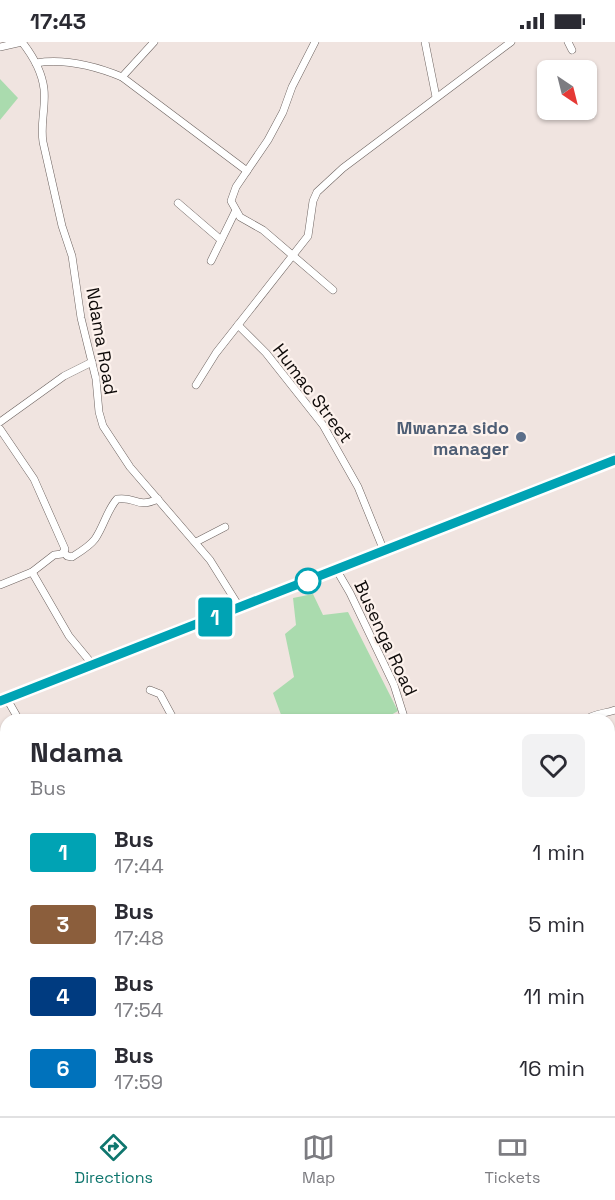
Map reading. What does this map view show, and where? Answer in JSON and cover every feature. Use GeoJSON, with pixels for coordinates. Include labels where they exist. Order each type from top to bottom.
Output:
{"type":"FeatureCollection","features":[{"type":"Feature","properties":{"kind":"highway"},"geometry":{"type":"LineString","coordinates":[[3,700],[615,460]]}},
{"type":"Feature","properties":{"kind":"street"},"geometry":{"type":"LineString","coordinates":[[0,47],[22,42]]}},
{"type":"Feature","properties":{"kind":"street","name":"Ndama Road"},"geometry":{"type":"LineString","coordinates":[[22,42],[36,63],[44,90],[41,129],[43,142],[62,226],[72,256],[81,318],[92,362],[103,426],[122,457],[196,542],[240,608]]}},
{"type":"Feature","properties":{"kind":"street"},"geometry":{"type":"LineString","coordinates":[[122,77],[154,42]]}},
{"type":"Feature","properties":{"kind":"street"},"geometry":{"type":"LineString","coordinates":[[315,42],[292,87],[283,112],[268,140],[232,195],[231,201],[235,212],[240,217],[262,230],[293,254],[333,290]]}},
{"type":"Feature","properties":{"kind":"street"},"geometry":{"type":"LineString","coordinates":[[424,42],[436,97]]}},
{"type":"Feature","properties":{"kind":"street"},"geometry":{"type":"LineString","coordinates":[[196,385],[216,353],[308,236],[313,201],[317,192],[343,168],[512,42]]}},
{"type":"Feature","properties":{"kind":"street"},"geometry":{"type":"LineString","coordinates":[[568,42],[572,50]]}},
{"type":"Feature","properties":{"kind":"street"},"geometry":{"type":"LineString","coordinates":[[36,63],[47,61],[76,63],[122,77],[247,171]]}},
{"type":"Feature","properties":{"kind":"street"},"geometry":{"type":"LineString","coordinates":[[178,203],[221,240]]}},
{"type":"Feature","properties":{"kind":"street"},"geometry":{"type":"LineString","coordinates":[[211,261],[235,212]]}},
{"type":"Feature","properties":{"kind":"street","name":"Humac Street"},"geometry":{"type":"LineString","coordinates":[[238,325],[266,352],[323,425],[357,486],[384,551]]}},
{"type":"Feature","properties":{"kind":"street"},"geometry":{"type":"LineString","coordinates":[[0,422],[64,376],[92,362]]}},
{"type":"Feature","properties":{"kind":"street"},"geometry":{"type":"LineString","coordinates":[[0,429],[34,479],[67,556],[72,557],[90,544],[117,500],[124,499],[144,505],[158,499]]}},
{"type":"Feature","properties":{"kind":"street"},"geometry":{"type":"LineString","coordinates":[[196,542],[225,527]]}},
{"type":"Feature","properties":{"kind":"street"},"geometry":{"type":"LineString","coordinates":[[0,585],[32,572],[54,555],[64,552]]}},
{"type":"Feature","properties":{"kind":"street","name":"Busenga Road"},"geometry":{"type":"LineString","coordinates":[[336,569],[394,685],[403,714]]}},
{"type":"Feature","properties":{"kind":"street"},"geometry":{"type":"LineString","coordinates":[[32,572],[69,636],[93,665]]}},
{"type":"Feature","properties":{"kind":"street"},"geometry":{"type":"LineString","coordinates":[[150,690],[160,694],[171,714]]}},
{"type":"Feature","properties":{"kind":"street"},"geometry":{"type":"LineString","coordinates":[[3,700],[14,714]]}},
{"type":"Feature","properties":{"kind":"street"},"geometry":{"type":"LineString","coordinates":[[594,714],[615,710]]}},
{"type":"Feature","properties":{"kind":"green space"},"geometry":{"type":"Polygon","coordinates":[[[0,79],[18,98],[0,120],[0,79]]]}},
{"type":"Feature","properties":{"kind":"green space"},"geometry":{"type":"Polygon","coordinates":[[[313,594],[323,615],[348,612],[398,711],[393,714],[281,714],[273,693],[294,677],[285,634],[296,625],[293,598],[313,594]]]}},
{"type":"Feature","properties":{"kind":"bus line","name":"1"},"geometry":{"type":"LineString","coordinates":[[0,701],[615,460]]}},
{"type":"Feature","properties":{"kind":"place","name":"Mwanza sido manager"},"geometry":{"type":"Point","coordinates":[521,437]}}]}
